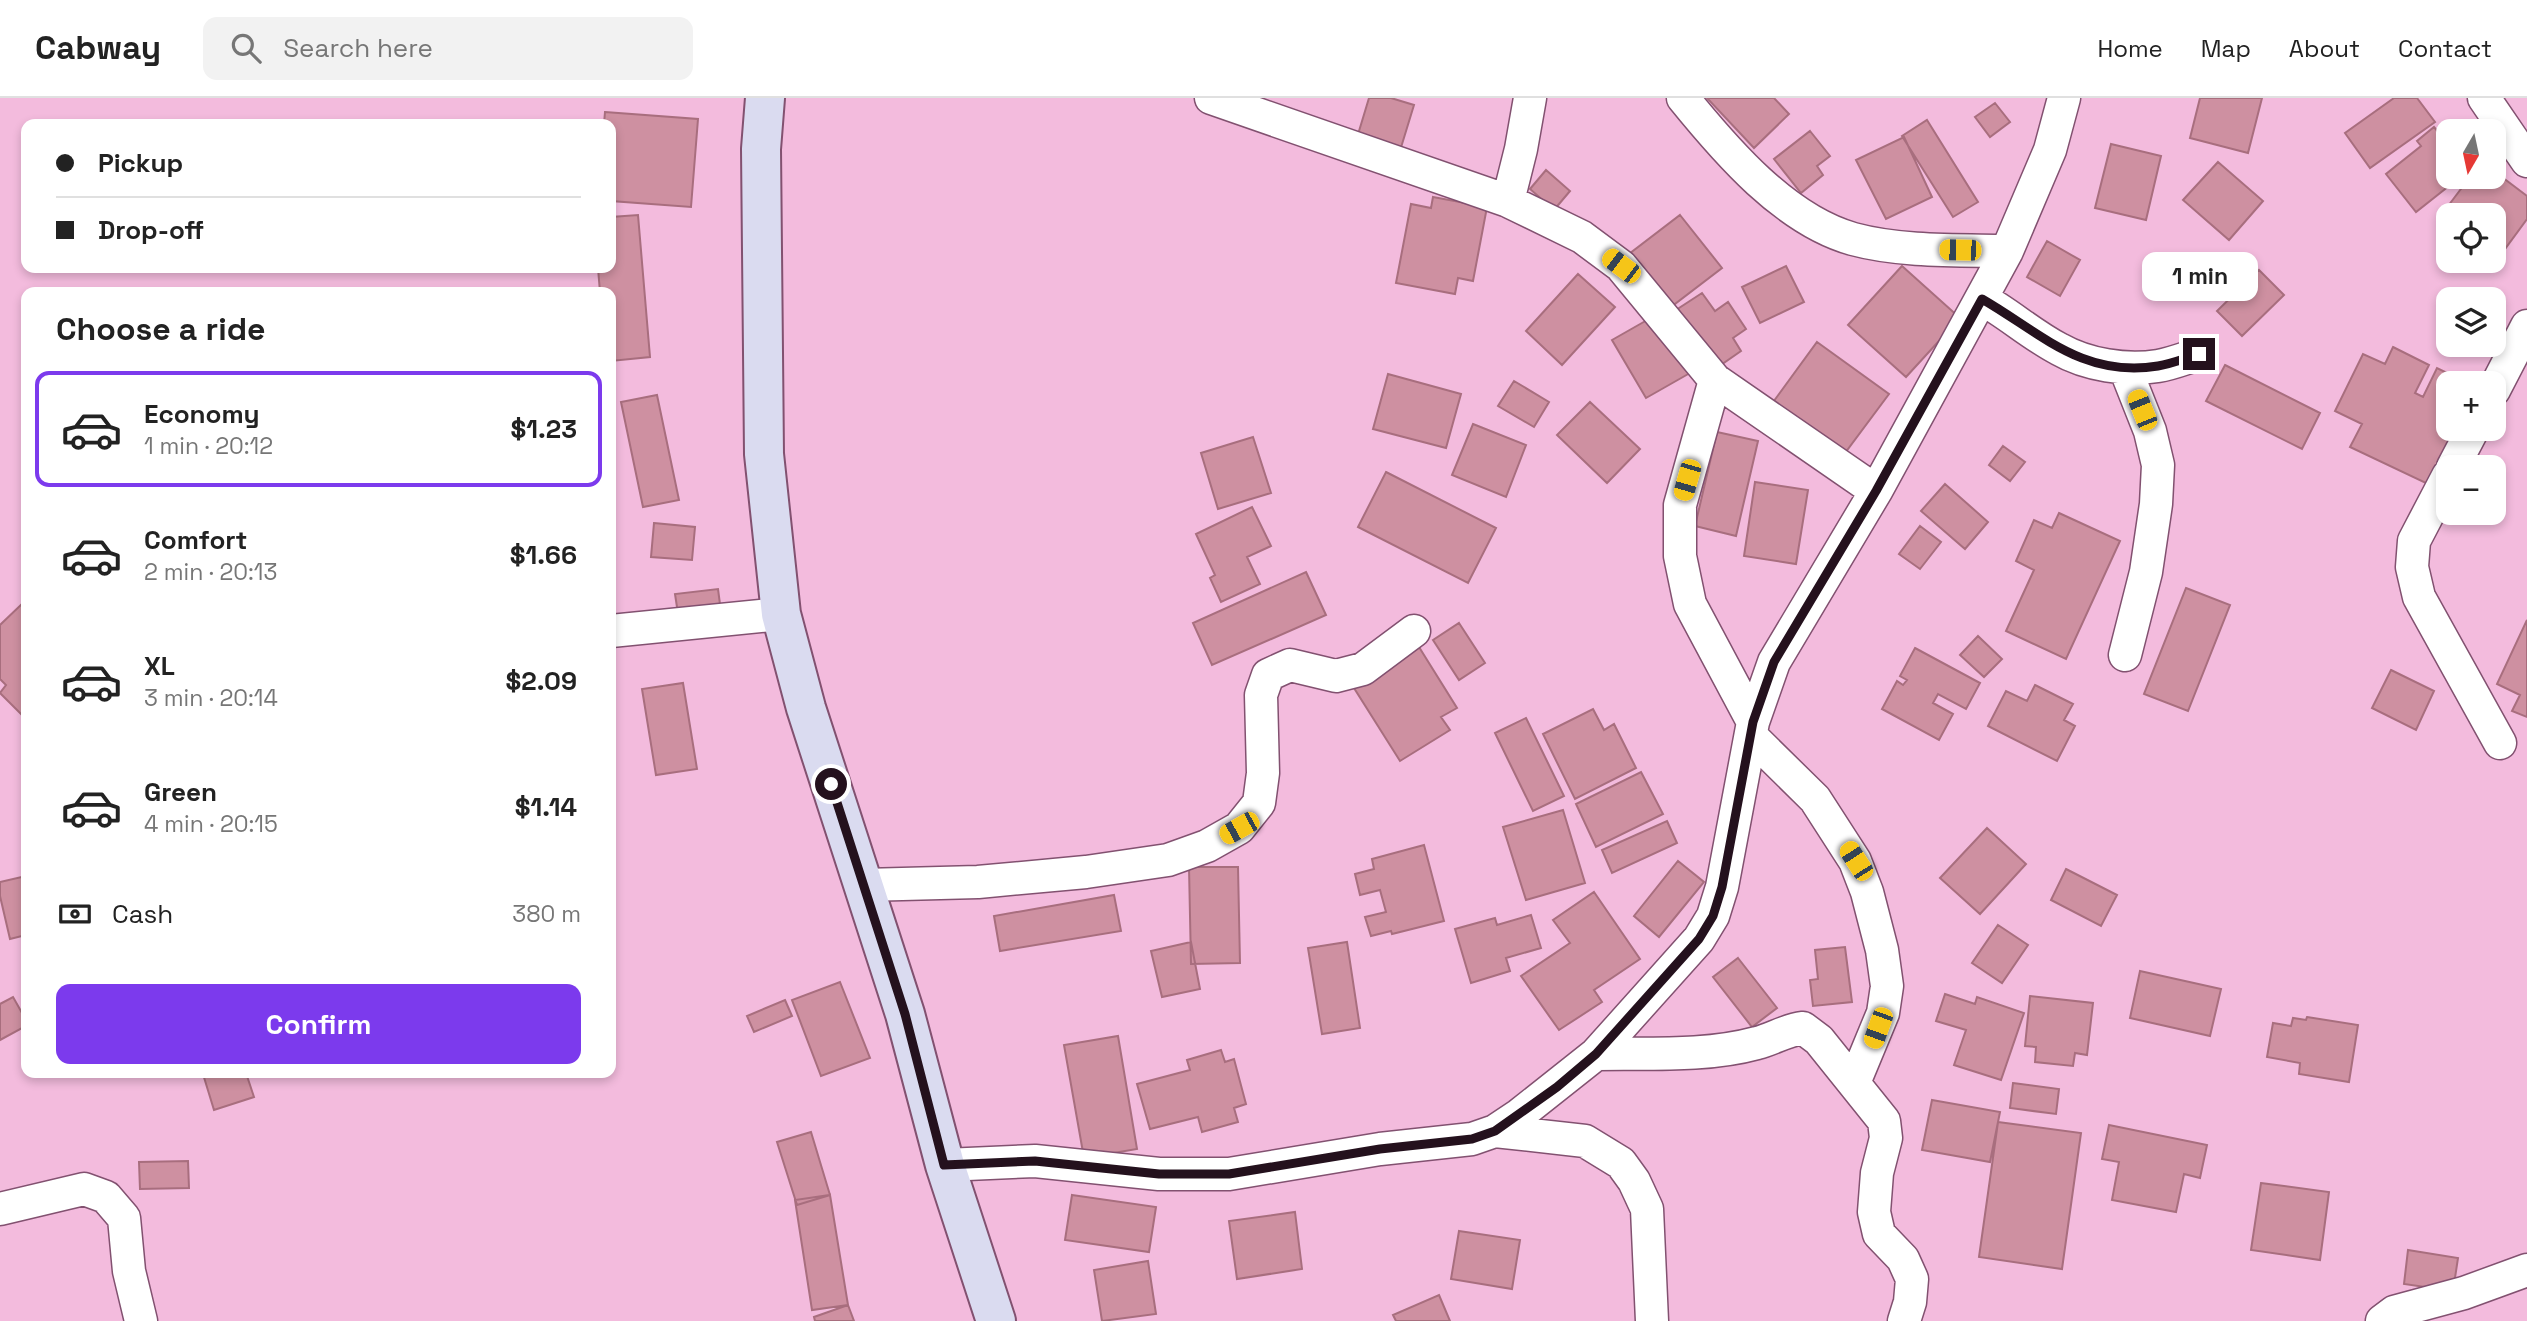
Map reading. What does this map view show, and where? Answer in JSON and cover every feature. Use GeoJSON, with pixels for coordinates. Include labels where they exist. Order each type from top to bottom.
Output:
{"type":"FeatureCollection","features":[{"type":"Feature","properties":{"kind":"street"},"geometry":{"type":"LineString","coordinates":[[765,98],[761,149],[764,454],[781,614],[806,708],[905,1014],[944,1165],[996,1321]]}},
{"type":"Feature","properties":{"kind":"street"},"geometry":{"type":"LineString","coordinates":[[1211,98],[1508,201],[1582,237],[1621,266],[1716,380],[1876,491]]}},
{"type":"Feature","properties":{"kind":"street"},"geometry":{"type":"LineString","coordinates":[[1508,201],[1530,98]]}},
{"type":"Feature","properties":{"kind":"street"},"geometry":{"type":"LineString","coordinates":[[1683,98],[1715,138],[1778,198],[1823,228],[1854,239],[1877,243],[1937,249],[2007,251]]}},
{"type":"Feature","properties":{"kind":"street"},"geometry":{"type":"LineString","coordinates":[[944,1165],[1035,1161],[1159,1174],[1229,1174],[1380,1149],[1472,1139],[1495,1131],[1557,1087],[1596,1054],[1699,939],[1713,916],[1722,887],[1752,729],[1774,662],[1876,491],[2007,251],[2050,149],[2064,98]]}},
{"type":"Feature","properties":{"kind":"street"},"geometry":{"type":"LineString","coordinates":[[2484,98],[2527,161]]}},
{"type":"Feature","properties":{"kind":"street"},"geometry":{"type":"LineString","coordinates":[[1982,299],[2009,314],[2059,349],[2076,357],[2125,368],[2158,366],[2199,354]]}},
{"type":"Feature","properties":{"kind":"street"},"geometry":{"type":"LineString","coordinates":[[2504,371],[2527,326]]}},
{"type":"Feature","properties":{"kind":"street"},"geometry":{"type":"LineString","coordinates":[[2125,368],[2150,431],[2158,465],[2156,504],[2146,572],[2125,654]]}},
{"type":"Feature","properties":{"kind":"street"},"geometry":{"type":"LineString","coordinates":[[1716,380],[1679,505],[1680,556],[1690,604],[1752,729],[1815,799],[1856,861],[1867,892],[1882,950],[1887,986],[1883,1013],[1854,1083]]}},
{"type":"Feature","properties":{"kind":"street"},"geometry":{"type":"LineString","coordinates":[[2436,499],[2414,541],[2412,567],[2419,597],[2500,743]]}},
{"type":"Feature","properties":{"kind":"street"},"geometry":{"type":"LineString","coordinates":[[616,630],[781,614]]}},
{"type":"Feature","properties":{"kind":"street"},"geometry":{"type":"LineString","coordinates":[[864,886],[978,882],[1086,872],[1168,860],[1207,846],[1239,828],[1259,803],[1263,773],[1261,695],[1268,675],[1290,665],[1336,676],[1363,669],[1414,631]]}},
{"type":"Feature","properties":{"kind":"street"},"geometry":{"type":"LineString","coordinates":[[1596,1054],[1699,1052],[1757,1043],[1790,1030],[1803,1028],[1819,1040],[1884,1121],[1886,1138],[1877,1173],[1874,1212],[1879,1234],[1903,1259],[1912,1279],[1910,1302],[1904,1321]]}},
{"type":"Feature","properties":{"kind":"street"},"geometry":{"type":"LineString","coordinates":[[1495,1131],[1585,1141],[1621,1163],[1634,1181],[1647,1209],[1652,1321]]}},
{"type":"Feature","properties":{"kind":"street"},"geometry":{"type":"LineString","coordinates":[[0,1209],[84,1189],[106,1197],[124,1218],[129,1271],[141,1321]]}},
{"type":"Feature","properties":{"kind":"street"},"geometry":{"type":"LineString","coordinates":[[2382,1321],[2394,1312],[2464,1293],[2527,1270]]}},
{"type":"Feature","properties":{"kind":"building"},"geometry":{"type":"Polygon","coordinates":[[[1369,98],[1391,98],[1414,105],[1399,154],[1356,141],[1369,98]]]}},
{"type":"Feature","properties":{"kind":"building"},"geometry":{"type":"Polygon","coordinates":[[[1707,98],[1774,98],[1789,114],[1754,148],[1707,98]]]}},
{"type":"Feature","properties":{"kind":"building"},"geometry":{"type":"Polygon","coordinates":[[[2200,98],[2262,98],[2248,153],[2190,138],[2200,98]]]}},
{"type":"Feature","properties":{"kind":"building"},"geometry":{"type":"Polygon","coordinates":[[[2394,98],[2417,98],[2435,122],[2370,168],[2345,133],[2394,98]]]}},
{"type":"Feature","properties":{"kind":"building"},"geometry":{"type":"Polygon","coordinates":[[[1995,103],[2010,122],[1990,137],[1975,117],[1995,103]]]}},
{"type":"Feature","properties":{"kind":"building"},"geometry":{"type":"Polygon","coordinates":[[[605,112],[698,119],[691,207],[616,201],[616,119],[604,119],[605,112]]]}},
{"type":"Feature","properties":{"kind":"building"},"geometry":{"type":"Polygon","coordinates":[[[1927,120],[1978,202],[1953,217],[1902,136],[1927,120]]]}},
{"type":"Feature","properties":{"kind":"building"},"geometry":{"type":"Polygon","coordinates":[[[2434,127],[2436,129],[2436,189],[2445,189],[2416,212],[2386,174],[2421,146],[2417,141],[2434,127]]]}},
{"type":"Feature","properties":{"kind":"building"},"geometry":{"type":"Polygon","coordinates":[[[1810,131],[1830,156],[1817,166],[1823,175],[1801,193],[1774,159],[1810,131]]]}},
{"type":"Feature","properties":{"kind":"building"},"geometry":{"type":"Polygon","coordinates":[[[1904,137],[1932,197],[1886,219],[1856,160],[1904,137]]]}},
{"type":"Feature","properties":{"kind":"building"},"geometry":{"type":"Polygon","coordinates":[[[2111,144],[2161,156],[2146,220],[2095,208],[2111,144]]]}},
{"type":"Feature","properties":{"kind":"building"},"geometry":{"type":"Polygon","coordinates":[[[2218,162],[2263,201],[2229,240],[2183,200],[2218,162]]]}},
{"type":"Feature","properties":{"kind":"building"},"geometry":{"type":"Polygon","coordinates":[[[1546,170],[1570,191],[1554,210],[1530,189],[1546,170]]]}},
{"type":"Feature","properties":{"kind":"building"},"geometry":{"type":"Polygon","coordinates":[[[2506,180],[2527,196],[2527,219],[2506,248],[2506,203],[2450,203],[2461,189],[2506,189],[2506,180]]]}},
{"type":"Feature","properties":{"kind":"building"},"geometry":{"type":"Polygon","coordinates":[[[1433,197],[1487,207],[1473,281],[1458,278],[1455,294],[1396,283],[1411,204],[1431,208],[1433,197]]]}},
{"type":"Feature","properties":{"kind":"building"},"geometry":{"type":"Polygon","coordinates":[[[638,215],[650,357],[616,360],[616,287],[600,287],[598,273],[616,273],[616,217],[638,215]]]}},
{"type":"Feature","properties":{"kind":"building"},"geometry":{"type":"Polygon","coordinates":[[[1680,215],[1722,268],[1667,310],[1625,257],[1680,215]]]}},
{"type":"Feature","properties":{"kind":"building"},"geometry":{"type":"Polygon","coordinates":[[[2047,241],[2080,260],[2060,296],[2027,277],[2047,241]]]}},
{"type":"Feature","properties":{"kind":"building"},"geometry":{"type":"Polygon","coordinates":[[[1786,266],[1804,302],[1760,323],[1742,287],[1786,266]]]}},
{"type":"Feature","properties":{"kind":"building"},"geometry":{"type":"Polygon","coordinates":[[[1902,266],[1960,318],[1906,377],[1848,325],[1902,266]]]}},
{"type":"Feature","properties":{"kind":"building"},"geometry":{"type":"Polygon","coordinates":[[[2259,270],[2284,295],[2242,336],[2217,311],[2259,270]]]}},
{"type":"Feature","properties":{"kind":"building"},"geometry":{"type":"Polygon","coordinates":[[[1578,274],[1615,307],[1562,365],[1526,331],[1578,274]]]}},
{"type":"Feature","properties":{"kind":"building"},"geometry":{"type":"Polygon","coordinates":[[[1702,293],[1715,311],[1728,302],[1746,329],[1733,338],[1741,351],[1715,369],[1676,310],[1702,293]]]}},
{"type":"Feature","properties":{"kind":"building"},"geometry":{"type":"Polygon","coordinates":[[[1656,315],[1690,373],[1646,398],[1612,340],[1656,315]]]}},
{"type":"Feature","properties":{"kind":"building"},"geometry":{"type":"Polygon","coordinates":[[[1817,342],[1889,394],[1842,457],[1771,405],[1817,342]]]}},
{"type":"Feature","properties":{"kind":"building"},"geometry":{"type":"Polygon","coordinates":[[[2393,347],[2429,365],[2415,393],[2423,397],[2437,368],[2443,371],[2436,371],[2436,441],[2452,441],[2445,455],[2436,455],[2436,473],[2430,485],[2350,447],[2362,424],[2335,411],[2363,354],[2385,364],[2393,347]]]}},
{"type":"Feature","properties":{"kind":"building"},"geometry":{"type":"Polygon","coordinates":[[[2225,365],[2320,413],[2302,449],[2206,401],[2225,365]]]}},
{"type":"Feature","properties":{"kind":"building"},"geometry":{"type":"Polygon","coordinates":[[[1388,374],[1461,394],[1446,448],[1373,429],[1388,374]]]}},
{"type":"Feature","properties":{"kind":"building"},"geometry":{"type":"Polygon","coordinates":[[[1514,381],[1549,402],[1534,427],[1498,406],[1514,381]]]}},
{"type":"Feature","properties":{"kind":"building"},"geometry":{"type":"Polygon","coordinates":[[[657,395],[679,500],[643,507],[621,402],[657,395]]]}},
{"type":"Feature","properties":{"kind":"building"},"geometry":{"type":"Polygon","coordinates":[[[1590,402],[1640,449],[1607,483],[1557,435],[1590,402]]]}},
{"type":"Feature","properties":{"kind":"building"},"geometry":{"type":"Polygon","coordinates":[[[1473,424],[1526,445],[1506,497],[1452,475],[1473,424]]]}},
{"type":"Feature","properties":{"kind":"building"},"geometry":{"type":"Polygon","coordinates":[[[1717,432],[1758,441],[1736,536],[1695,526],[1717,432]]]}},
{"type":"Feature","properties":{"kind":"building"},"geometry":{"type":"Polygon","coordinates":[[[1253,437],[1271,493],[1218,509],[1201,453],[1253,437]]]}},
{"type":"Feature","properties":{"kind":"building"},"geometry":{"type":"Polygon","coordinates":[[[2003,446],[2025,462],[2010,481],[1989,465],[2003,446]]]}},
{"type":"Feature","properties":{"kind":"building"},"geometry":{"type":"Polygon","coordinates":[[[1386,472],[1496,528],[1468,583],[1358,527],[1386,472]]]}},
{"type":"Feature","properties":{"kind":"building"},"geometry":{"type":"Polygon","coordinates":[[[1755,482],[1808,490],[1796,564],[1744,556],[1755,482]]]}},
{"type":"Feature","properties":{"kind":"building"},"geometry":{"type":"Polygon","coordinates":[[[1945,484],[1988,522],[1965,549],[1921,511],[1945,484]]]}},
{"type":"Feature","properties":{"kind":"building"},"geometry":{"type":"Polygon","coordinates":[[[1252,507],[1271,546],[1247,557],[1260,584],[1221,602],[1210,578],[1215,575],[1196,534],[1252,507]]]}},
{"type":"Feature","properties":{"kind":"building"},"geometry":{"type":"Polygon","coordinates":[[[2059,513],[2120,541],[2066,659],[2006,631],[2034,570],[2016,561],[2034,520],[2052,528],[2059,513]]]}},
{"type":"Feature","properties":{"kind":"building"},"geometry":{"type":"Polygon","coordinates":[[[654,523],[695,527],[692,560],[651,557],[654,523]]]}},
{"type":"Feature","properties":{"kind":"building"},"geometry":{"type":"Polygon","coordinates":[[[1920,526],[1941,542],[1920,569],[1899,554],[1920,526]]]}},
{"type":"Feature","properties":{"kind":"building"},"geometry":{"type":"Polygon","coordinates":[[[1306,572],[1326,615],[1212,665],[1193,623],[1306,572]]]}},
{"type":"Feature","properties":{"kind":"building"},"geometry":{"type":"Polygon","coordinates":[[[2186,588],[2230,605],[2188,711],[2144,694],[2186,588]]]}},
{"type":"Feature","properties":{"kind":"building"},"geometry":{"type":"Polygon","coordinates":[[[718,589],[723,627],[681,633],[675,594],[718,589]]]}},
{"type":"Feature","properties":{"kind":"building"},"geometry":{"type":"Polygon","coordinates":[[[21,605],[21,714],[0,693],[6,685],[0,679],[0,625],[21,605]]]}},
{"type":"Feature","properties":{"kind":"building"},"geometry":{"type":"Polygon","coordinates":[[[2527,620],[2527,717],[2512,711],[2520,695],[2497,684],[2527,620]]]}},
{"type":"Feature","properties":{"kind":"building"},"geometry":{"type":"Polygon","coordinates":[[[1459,623],[1485,663],[1459,680],[1433,640],[1459,623]]]}},
{"type":"Feature","properties":{"kind":"building"},"geometry":{"type":"Polygon","coordinates":[[[1978,636],[2002,659],[1984,677],[1960,655],[1978,636]]]}},
{"type":"Feature","properties":{"kind":"building"},"geometry":{"type":"Polygon","coordinates":[[[1419,647],[1457,708],[1441,717],[1450,730],[1400,761],[1354,688],[1419,647]]]}},
{"type":"Feature","properties":{"kind":"building"},"geometry":{"type":"Polygon","coordinates":[[[1915,648],[1980,683],[1966,709],[1938,694],[1933,703],[1953,714],[1939,740],[1882,709],[1897,681],[1903,685],[1907,680],[1900,676],[1915,648]]]}},
{"type":"Feature","properties":{"kind":"building"},"geometry":{"type":"Polygon","coordinates":[[[2391,670],[2434,691],[2416,730],[2372,708],[2391,670]]]}},
{"type":"Feature","properties":{"kind":"building"},"geometry":{"type":"Polygon","coordinates":[[[683,683],[697,769],[656,775],[642,689],[683,683]]]}},
{"type":"Feature","properties":{"kind":"building"},"geometry":{"type":"Polygon","coordinates":[[[2035,685],[2073,704],[2064,720],[2075,726],[2057,761],[1988,726],[2006,691],[2027,701],[2035,685]]]}},
{"type":"Feature","properties":{"kind":"building"},"geometry":{"type":"Polygon","coordinates":[[[1593,709],[1604,730],[1614,724],[1636,768],[1575,799],[1543,734],[1593,709]]]}},
{"type":"Feature","properties":{"kind":"building"},"geometry":{"type":"Polygon","coordinates":[[[1526,718],[1564,796],[1533,811],[1495,733],[1526,718]]]}},
{"type":"Feature","properties":{"kind":"building"},"geometry":{"type":"Polygon","coordinates":[[[1641,772],[1663,814],[1596,847],[1576,804],[1641,772]]]}},
{"type":"Feature","properties":{"kind":"building"},"geometry":{"type":"Polygon","coordinates":[[[1563,810],[1585,883],[1526,900],[1503,827],[1563,810]]]}},
{"type":"Feature","properties":{"kind":"building"},"geometry":{"type":"Polygon","coordinates":[[[1667,821],[1677,843],[1612,873],[1602,850],[1667,821]]]}},
{"type":"Feature","properties":{"kind":"building"},"geometry":{"type":"Polygon","coordinates":[[[1987,828],[2026,864],[1980,914],[1940,878],[1987,828]]]}},
{"type":"Feature","properties":{"kind":"building"},"geometry":{"type":"Polygon","coordinates":[[[1424,845],[1444,921],[1392,934],[1391,931],[1371,936],[1365,917],[1386,912],[1380,890],[1360,895],[1355,874],[1374,869],[1372,859],[1424,845]]]}},
{"type":"Feature","properties":{"kind":"building"},"geometry":{"type":"Polygon","coordinates":[[[1678,861],[1704,882],[1659,937],[1634,916],[1678,861]]]}},
{"type":"Feature","properties":{"kind":"building"},"geometry":{"type":"Polygon","coordinates":[[[1189,867],[1238,867],[1240,963],[1191,964],[1189,867]]]}},
{"type":"Feature","properties":{"kind":"building"},"geometry":{"type":"Polygon","coordinates":[[[2066,869],[2117,895],[2101,926],[2051,900],[2066,869]]]}},
{"type":"Feature","properties":{"kind":"building"},"geometry":{"type":"Polygon","coordinates":[[[21,877],[21,936],[10,939],[0,896],[0,882],[21,877]]]}},
{"type":"Feature","properties":{"kind":"building"},"geometry":{"type":"Polygon","coordinates":[[[1594,892],[1640,959],[1594,990],[1602,1002],[1559,1030],[1521,976],[1570,943],[1553,920],[1594,892]]]}},
{"type":"Feature","properties":{"kind":"building"},"geometry":{"type":"Polygon","coordinates":[[[1114,895],[1121,931],[1000,951],[994,916],[1114,895]]]}},
{"type":"Feature","properties":{"kind":"building"},"geometry":{"type":"Polygon","coordinates":[[[1531,915],[1541,948],[1506,958],[1510,971],[1471,983],[1455,929],[1495,918],[1497,925],[1531,915]]]}},
{"type":"Feature","properties":{"kind":"building"},"geometry":{"type":"Polygon","coordinates":[[[1998,925],[2028,945],[2002,983],[1972,963],[1998,925]]]}},
{"type":"Feature","properties":{"kind":"building"},"geometry":{"type":"Polygon","coordinates":[[[1191,942],[1200,989],[1162,997],[1151,951],[1191,942]]]}},
{"type":"Feature","properties":{"kind":"building"},"geometry":{"type":"Polygon","coordinates":[[[1347,942],[1360,1028],[1322,1034],[1308,948],[1347,942]]]}},
{"type":"Feature","properties":{"kind":"building"},"geometry":{"type":"Polygon","coordinates":[[[1845,947],[1852,1002],[1813,1006],[1810,980],[1818,979],[1815,950],[1845,947]]]}},
{"type":"Feature","properties":{"kind":"building"},"geometry":{"type":"Polygon","coordinates":[[[1738,958],[1777,1008],[1752,1027],[1713,977],[1738,958]]]}},
{"type":"Feature","properties":{"kind":"building"},"geometry":{"type":"Polygon","coordinates":[[[2140,971],[2221,989],[2210,1036],[2130,1018],[2140,971]]]}},
{"type":"Feature","properties":{"kind":"building"},"geometry":{"type":"Polygon","coordinates":[[[840,982],[870,1058],[821,1076],[792,1000],[840,982]]]}},
{"type":"Feature","properties":{"kind":"building"},"geometry":{"type":"Polygon","coordinates":[[[1945,994],[1975,1004],[1977,997],[2024,1013],[2001,1080],[1954,1065],[1966,1030],[1936,1021],[1945,994]]]}},
{"type":"Feature","properties":{"kind":"building"},"geometry":{"type":"Polygon","coordinates":[[[2030,996],[2093,1003],[2087,1055],[2075,1053],[2073,1066],[2035,1062],[2036,1047],[2025,1046],[2030,996]]]}},
{"type":"Feature","properties":{"kind":"building"},"geometry":{"type":"Polygon","coordinates":[[[13,997],[21,1011],[21,1029],[0,1040],[0,1004],[13,997]]]}},
{"type":"Feature","properties":{"kind":"building"},"geometry":{"type":"Polygon","coordinates":[[[785,1000],[792,1016],[754,1032],[747,1016],[785,1000]]]}},
{"type":"Feature","properties":{"kind":"building"},"geometry":{"type":"Polygon","coordinates":[[[2307,1017],[2358,1025],[2349,1082],[2299,1074],[2300,1063],[2267,1057],[2273,1023],[2291,1026],[2293,1018],[2306,1020],[2307,1017]]]}},
{"type":"Feature","properties":{"kind":"building"},"geometry":{"type":"Polygon","coordinates":[[[1118,1036],[1137,1149],[1084,1158],[1064,1045],[1118,1036]]]}},
{"type":"Feature","properties":{"kind":"building"},"geometry":{"type":"Polygon","coordinates":[[[1221,1050],[1225,1062],[1234,1059],[1246,1104],[1234,1108],[1238,1122],[1202,1132],[1198,1117],[1150,1129],[1137,1084],[1190,1070],[1187,1060],[1221,1050]]]}},
{"type":"Feature","properties":{"kind":"building"},"geometry":{"type":"Polygon","coordinates":[[[204,1078],[248,1078],[254,1097],[214,1110],[204,1078]]]}},
{"type":"Feature","properties":{"kind":"building"},"geometry":{"type":"Polygon","coordinates":[[[2013,1083],[2059,1089],[2056,1114],[2010,1108],[2013,1083]]]}},
{"type":"Feature","properties":{"kind":"building"},"geometry":{"type":"Polygon","coordinates":[[[1932,1100],[2000,1112],[1990,1162],[1922,1150],[1932,1100]]]}},
{"type":"Feature","properties":{"kind":"building"},"geometry":{"type":"Polygon","coordinates":[[[1998,1122],[2081,1133],[2062,1269],[1979,1257],[1998,1122]]]}},
{"type":"Feature","properties":{"kind":"building"},"geometry":{"type":"Polygon","coordinates":[[[2109,1125],[2207,1145],[2200,1178],[2184,1174],[2176,1212],[2112,1200],[2119,1162],[2102,1159],[2109,1125]]]}},
{"type":"Feature","properties":{"kind":"building"},"geometry":{"type":"Polygon","coordinates":[[[811,1132],[830,1195],[797,1205],[777,1142],[811,1132]]]}},
{"type":"Feature","properties":{"kind":"building"},"geometry":{"type":"Polygon","coordinates":[[[188,1161],[189,1188],[140,1189],[139,1162],[188,1161]]]}},
{"type":"Feature","properties":{"kind":"building"},"geometry":{"type":"Polygon","coordinates":[[[2261,1183],[2329,1192],[2320,1260],[2251,1250],[2261,1183]]]}},
{"type":"Feature","properties":{"kind":"building"},"geometry":{"type":"Polygon","coordinates":[[[830,1195],[848,1305],[812,1310],[795,1200],[830,1195]]]}},
{"type":"Feature","properties":{"kind":"building"},"geometry":{"type":"Polygon","coordinates":[[[1072,1195],[1156,1207],[1149,1252],[1065,1240],[1072,1195]]]}},
{"type":"Feature","properties":{"kind":"building"},"geometry":{"type":"Polygon","coordinates":[[[1295,1212],[1302,1269],[1237,1279],[1229,1221],[1295,1212]]]}},
{"type":"Feature","properties":{"kind":"building"},"geometry":{"type":"Polygon","coordinates":[[[1459,1231],[1520,1240],[1512,1289],[1451,1279],[1459,1231]]]}},
{"type":"Feature","properties":{"kind":"building"},"geometry":{"type":"Polygon","coordinates":[[[2408,1250],[2458,1258],[2453,1291],[2404,1284],[2408,1250]]]}},
{"type":"Feature","properties":{"kind":"building"},"geometry":{"type":"Polygon","coordinates":[[[1148,1261],[1156,1314],[1102,1321],[1094,1270],[1148,1261]]]}},
{"type":"Feature","properties":{"kind":"building"},"geometry":{"type":"Polygon","coordinates":[[[1439,1295],[1450,1321],[1396,1321],[1393,1315],[1439,1295]]]}},
{"type":"Feature","properties":{"kind":"building"},"geometry":{"type":"Polygon","coordinates":[[[848,1305],[854,1321],[815,1321],[814,1317],[848,1305]]]}},
{"type":"Feature","properties":{"kind":"route"},"geometry":{"type":"LineString","coordinates":[[831,784],[905,1014],[944,1165],[1035,1161],[1159,1174],[1229,1174],[1380,1149],[1472,1139],[1495,1131],[1519,1115],[1596,1054],[1699,939],[1713,916],[1722,887],[1753,722],[1774,662],[1876,491],[1982,299],[2009,314],[2025,328],[2059,349],[2076,357],[2125,368],[2158,366],[2199,354]]}}]}
